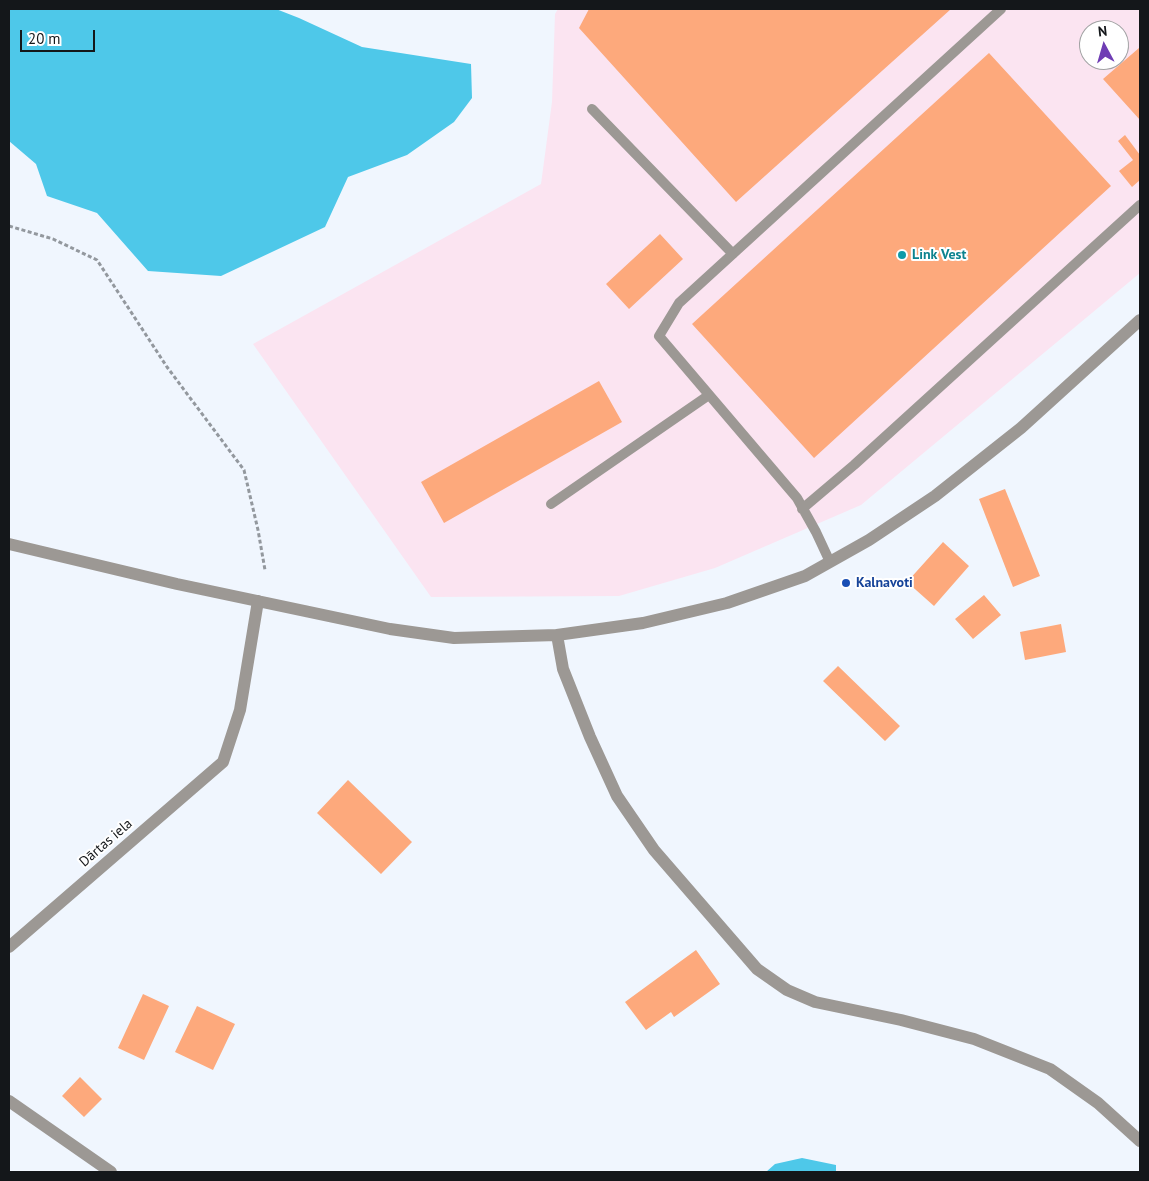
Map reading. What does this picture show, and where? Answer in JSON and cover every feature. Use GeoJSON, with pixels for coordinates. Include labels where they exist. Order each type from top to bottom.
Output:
{"type":"FeatureCollection","features":[{"type":"Feature","properties":{"kind":"street"},"geometry":{"type":"LineString","coordinates":[[9,544],[177,584],[390,629],[454,638],[557,635],[643,623],[726,603],[805,576],[869,540],[935,496],[1021,428],[1140,320]]}},
{"type":"Feature","properties":{"kind":"street","name":"Dārtas iela"},"geometry":{"type":"LineString","coordinates":[[9,947],[223,762],[240,710],[258,600]]}},
{"type":"Feature","properties":{"kind":"street"},"geometry":{"type":"LineString","coordinates":[[557,635],[562,669],[617,796],[654,850],[757,969],[787,990],[816,1002],[901,1020],[974,1039],[1050,1069],[1098,1103],[1140,1140]]}},
{"type":"Feature","properties":{"kind":"street"},"geometry":{"type":"LineString","coordinates":[[9,1101],[110,1172]]}},
{"type":"Feature","properties":{"kind":"lane"},"geometry":{"type":"LineString","coordinates":[[830,562],[796,498],[659,336],[679,303],[1001,9]]}},
{"type":"Feature","properties":{"kind":"lane"},"geometry":{"type":"LineString","coordinates":[[592,109],[733,254]]}},
{"type":"Feature","properties":{"kind":"lane"},"geometry":{"type":"LineString","coordinates":[[802,509],[854,465],[1140,205]]}},
{"type":"Feature","properties":{"kind":"lane"},"geometry":{"type":"LineString","coordinates":[[550,504],[709,395]]}},
{"type":"Feature","properties":{"kind":"path"},"geometry":{"type":"LineString","coordinates":[[9,226],[53,239],[97,260],[167,367],[244,470],[265,570]]}},
{"type":"Feature","properties":{"kind":"shaded area"},"geometry":{"type":"Polygon","coordinates":[[[558,9],[1140,9],[1140,273],[861,505],[715,568],[619,596],[431,597],[253,344],[541,184],[552,102],[555,14],[558,9]]]}},
{"type":"Feature","properties":{"kind":"water"},"geometry":{"type":"Polygon","coordinates":[[[9,9],[276,9],[362,47],[471,64],[472,98],[454,122],[407,155],[348,177],[325,227],[221,276],[148,271],[97,213],[47,196],[36,164],[9,141],[9,9]]]}},
{"type":"Feature","properties":{"kind":"water"},"geometry":{"type":"Polygon","coordinates":[[[802,1158],[836,1165],[836,1172],[766,1172],[775,1164],[802,1158]]]}},
{"type":"Feature","properties":{"kind":"building"},"geometry":{"type":"Polygon","coordinates":[[[589,9],[951,9],[736,202],[579,28],[589,9]]]}},
{"type":"Feature","properties":{"kind":"building"},"geometry":{"type":"Polygon","coordinates":[[[1139,48],[1140,120],[1103,79],[1113,70],[1129,70],[1129,57],[1139,48]]]}},
{"type":"Feature","properties":{"kind":"building","name":"Link Vest"},"geometry":{"type":"Polygon","coordinates":[[[989,53],[1111,186],[814,458],[692,324],[989,53]]]}},
{"type":"Feature","properties":{"kind":"building"},"geometry":{"type":"Polygon","coordinates":[[[1125,135],[1140,155],[1140,180],[1132,187],[1119,171],[1133,160],[1118,141],[1125,135]]]}},
{"type":"Feature","properties":{"kind":"building"},"geometry":{"type":"Polygon","coordinates":[[[660,234],[683,259],[629,309],[606,284],[660,234]]]}},
{"type":"Feature","properties":{"kind":"building"},"geometry":{"type":"Polygon","coordinates":[[[599,381],[622,422],[444,523],[421,482],[599,381]]]}},
{"type":"Feature","properties":{"kind":"building"},"geometry":{"type":"Polygon","coordinates":[[[1005,489],[1040,576],[1013,587],[979,499],[1005,489]]]}},
{"type":"Feature","properties":{"kind":"building"},"geometry":{"type":"Polygon","coordinates":[[[943,542],[969,566],[934,606],[907,582],[943,542]]]}},
{"type":"Feature","properties":{"kind":"building"},"geometry":{"type":"Polygon","coordinates":[[[984,595],[1001,615],[973,639],[955,619],[984,595]]]}},
{"type":"Feature","properties":{"kind":"building"},"geometry":{"type":"Polygon","coordinates":[[[1061,624],[1066,652],[1025,660],[1020,632],[1061,624]]]}},
{"type":"Feature","properties":{"kind":"building"},"geometry":{"type":"Polygon","coordinates":[[[838,666],[900,726],[885,741],[823,681],[838,666]]]}},
{"type":"Feature","properties":{"kind":"building"},"geometry":{"type":"Polygon","coordinates":[[[348,780],[412,842],[381,874],[317,813],[348,780]]]}},
{"type":"Feature","properties":{"kind":"building"},"geometry":{"type":"Polygon","coordinates":[[[696,950],[720,984],[674,1017],[671,1012],[646,1030],[625,1002],[696,950]]]}},
{"type":"Feature","properties":{"kind":"building"},"geometry":{"type":"Polygon","coordinates":[[[143,994],[169,1006],[144,1060],[118,1048],[143,994]]]}},
{"type":"Feature","properties":{"kind":"building"},"geometry":{"type":"Polygon","coordinates":[[[197,1006],[235,1024],[213,1070],[175,1052],[197,1006]]]}},
{"type":"Feature","properties":{"kind":"building"},"geometry":{"type":"Polygon","coordinates":[[[80,1077],[102,1099],[84,1117],[62,1096],[80,1077]]]}},
{"type":"Feature","properties":{"kind":"place","name":"Link Vest"},"geometry":{"type":"Point","coordinates":[902,255]}},
{"type":"Feature","properties":{"kind":"place","name":"Kalnavoti"},"geometry":{"type":"Point","coordinates":[846,583]}}]}
